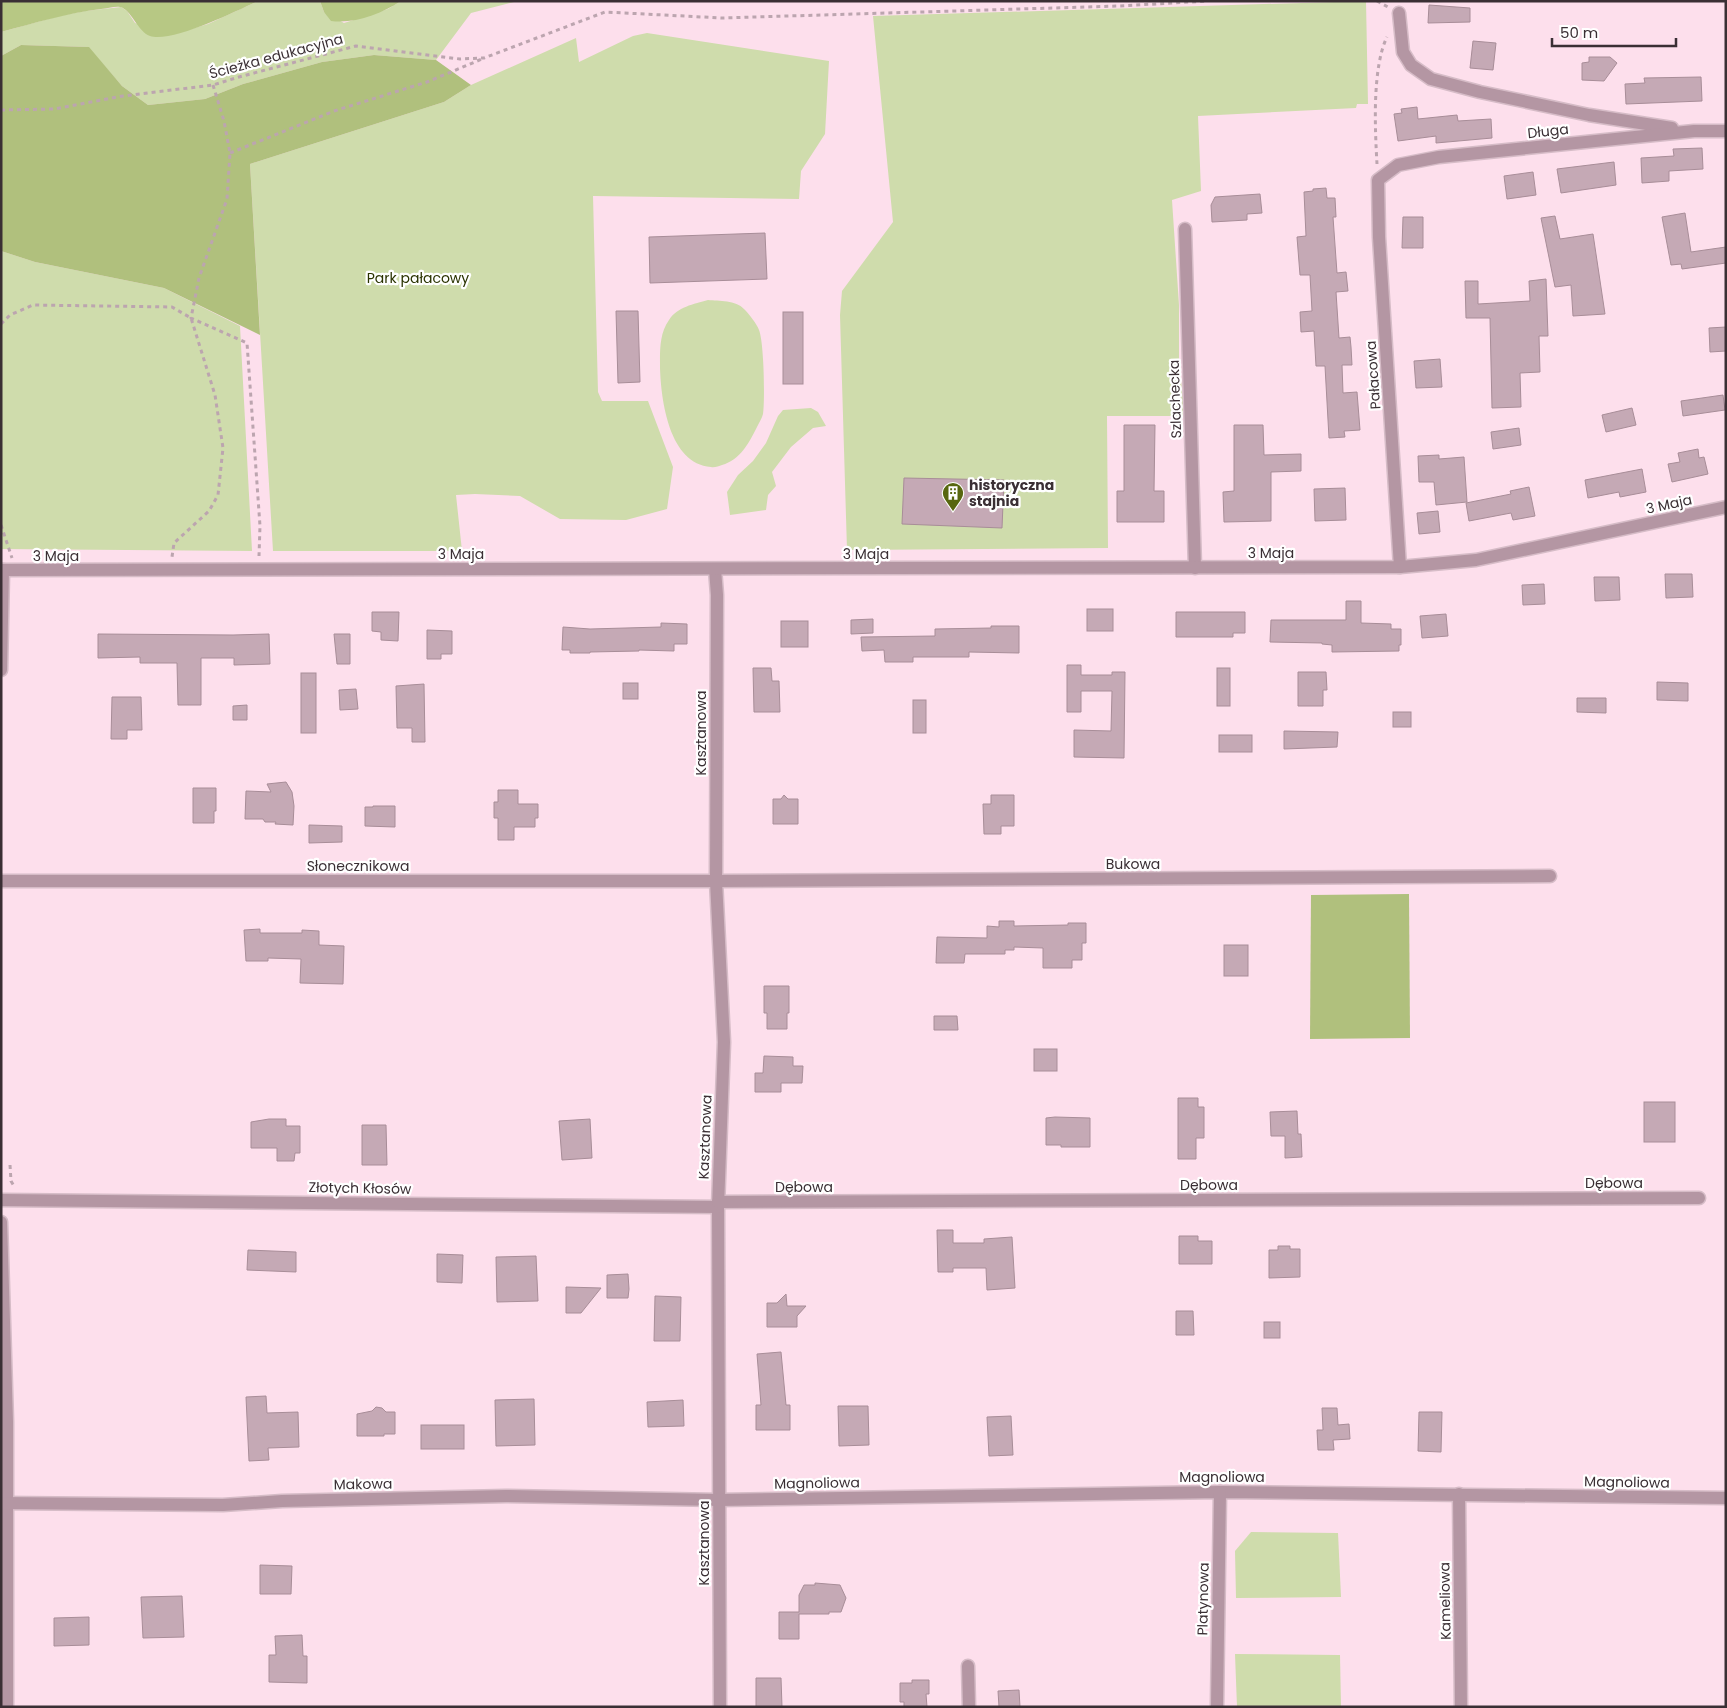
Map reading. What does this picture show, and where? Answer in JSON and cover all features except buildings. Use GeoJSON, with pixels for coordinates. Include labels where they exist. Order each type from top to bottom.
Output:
{"type":"FeatureCollection","features":[{"type":"Feature","properties":{"kind":"street"},"geometry":{"type":"LineString","coordinates":[[1399,14],[1403,52],[1411,65],[1431,80],[1589,115],[1644,125],[1694,131]]}},
{"type":"Feature","properties":{"kind":"street","name":"Długa"},"geometry":{"type":"LineString","coordinates":[[1378,180],[1398,165],[1439,157],[1694,131],[1726,131]]}},
{"type":"Feature","properties":{"kind":"street","name":"Pałacowa"},"geometry":{"type":"LineString","coordinates":[[1378,180],[1379,237],[1400,568]]}},
{"type":"Feature","properties":{"kind":"street","name":"Szlachecka"},"geometry":{"type":"LineString","coordinates":[[1185,229],[1195,568]]}},
{"type":"Feature","properties":{"kind":"street","name":"3 Maja"},"geometry":{"type":"LineString","coordinates":[[5,570],[1400,568],[1476,560],[1726,507]]}},
{"type":"Feature","properties":{"kind":"street","name":"Kasztanowa"},"geometry":{"type":"LineString","coordinates":[[715,569],[717,595],[716,881],[724,1042],[718,1204],[720,1707]]}},
{"type":"Feature","properties":{"kind":"street"},"geometry":{"type":"LineString","coordinates":[[1,670],[5,570]]}},
{"type":"Feature","properties":{"kind":"street","name":"Bukowa"},"geometry":{"type":"LineString","coordinates":[[716,881],[1550,876]]}},
{"type":"Feature","properties":{"kind":"street","name":"Słonecznikowa"},"geometry":{"type":"LineString","coordinates":[[1,881],[716,881]]}},
{"type":"Feature","properties":{"kind":"street","name":"Dębowa"},"geometry":{"type":"LineString","coordinates":[[718,1204],[1699,1198]]}},
{"type":"Feature","properties":{"kind":"street","name":"Złotych Kłosów"},"geometry":{"type":"LineString","coordinates":[[1,1200],[718,1204]]}},
{"type":"Feature","properties":{"kind":"street"},"geometry":{"type":"LineString","coordinates":[[1,1222],[7,1707]]}},
{"type":"Feature","properties":{"kind":"street","name":"Magnoliowa"},"geometry":{"type":"LineString","coordinates":[[719,1500],[1220,1492],[1726,1498]]}},
{"type":"Feature","properties":{"kind":"street","name":"Platynowa"},"geometry":{"type":"LineString","coordinates":[[1217,1707],[1220,1492]]}},
{"type":"Feature","properties":{"kind":"street","name":"Kameliowa"},"geometry":{"type":"LineString","coordinates":[[1459,1494],[1461,1707]]}},
{"type":"Feature","properties":{"kind":"street","name":"Makowa"},"geometry":{"type":"LineString","coordinates":[[4,1503],[222,1505],[282,1501],[506,1496],[719,1500]]}},
{"type":"Feature","properties":{"kind":"street"},"geometry":{"type":"LineString","coordinates":[[968,1666],[969,1707]]}},
{"type":"Feature","properties":{"kind":"path","name":"Ścieżka edukacyjna"},"geometry":{"type":"LineString","coordinates":[[1,110],[54,109],[123,96],[213,85],[356,46],[460,60],[484,58],[605,12],[722,18],[1119,6],[1208,1]]}},
{"type":"Feature","properties":{"kind":"path"},"geometry":{"type":"LineString","coordinates":[[1378,180],[1375,125],[1378,72],[1382,48],[1399,14]]}},
{"type":"Feature","properties":{"kind":"path"},"geometry":{"type":"LineString","coordinates":[[230,153],[334,111],[427,82],[484,58]]}},
{"type":"Feature","properties":{"kind":"path"},"geometry":{"type":"LineString","coordinates":[[170,570],[174,543],[209,511],[218,495],[223,448],[215,395],[190,318],[199,278],[227,199],[230,153],[224,121],[213,85]]}},
{"type":"Feature","properties":{"kind":"path"},"geometry":{"type":"LineString","coordinates":[[1,324],[10,315],[33,305],[172,307],[190,318],[247,342],[260,526],[258,570]]}},
{"type":"Feature","properties":{"kind":"path"},"geometry":{"type":"LineString","coordinates":[[1,525],[12,555],[5,570]]}},
{"type":"Feature","properties":{"kind":"green space"},"geometry":{"type":"Polygon","coordinates":[[[258,1],[320,1],[324,12],[344,23],[388,9],[401,1],[518,1],[471,13],[436,60],[374,55],[322,62],[243,84],[205,99],[148,105],[122,86],[88,47],[21,45],[1,56],[1,32],[59,16],[121,7],[127,11],[135,23],[174,34],[208,24],[258,1]]]}},
{"type":"Feature","properties":{"kind":"green space"},"geometry":{"type":"Polygon","coordinates":[[[1366,1],[1368,104],[1357,104],[1356,108],[1198,116],[1201,191],[1172,200],[1179,305],[1179,363],[1185,416],[1107,416],[1108,548],[847,550],[840,315],[842,291],[893,222],[873,16],[1366,1]]]}},
{"type":"Feature","properties":{"kind":"green space","name":"Park pałacowy"},"geometry":{"type":"Polygon","coordinates":[[[647,33],[829,61],[825,134],[801,171],[799,199],[593,196],[598,392],[602,401],[648,401],[673,467],[667,509],[626,520],[560,519],[520,496],[456,495],[462,551],[273,551],[250,164],[444,102],[471,85],[576,38],[579,62],[633,36],[647,33]]]}},
{"type":"Feature","properties":{"kind":"green space"},"geometry":{"type":"Polygon","coordinates":[[[1,251],[35,262],[164,288],[240,326],[252,551],[1,549],[1,251]]]}},
{"type":"Feature","properties":{"kind":"green space"},"geometry":{"type":"Polygon","coordinates":[[[708,300],[737,304],[750,316],[761,336],[764,371],[763,414],[754,433],[739,455],[728,463],[714,467],[697,463],[685,455],[677,443],[670,428],[662,397],[660,368],[660,349],[663,331],[669,320],[681,309],[708,300]]]}},
{"type":"Feature","properties":{"kind":"green space"},"geometry":{"type":"Polygon","coordinates":[[[811,408],[818,412],[826,426],[813,428],[791,447],[772,472],[776,486],[768,495],[766,510],[730,515],[727,492],[738,475],[753,461],[766,443],[778,416],[783,410],[811,408]]]}},
{"type":"Feature","properties":{"kind":"green space"},"geometry":{"type":"Polygon","coordinates":[[[1251,1532],[1338,1533],[1341,1597],[1236,1598],[1235,1551],[1251,1532]]]}},
{"type":"Feature","properties":{"kind":"green space"},"geometry":{"type":"Polygon","coordinates":[[[1235,1654],[1340,1655],[1341,1707],[1237,1707],[1235,1654]]]}},
{"type":"Feature","properties":{"kind":"shaded area"},"geometry":{"type":"Polygon","coordinates":[[[1,1],[258,1],[188,31],[160,37],[146,34],[128,12],[120,7],[63,16],[1,32],[1,1]]]}},
{"type":"Feature","properties":{"kind":"shaded area"},"geometry":{"type":"Polygon","coordinates":[[[320,1],[401,1],[368,17],[340,22],[331,21],[324,12],[320,1]]]}},
{"type":"Feature","properties":{"kind":"shaded area"},"geometry":{"type":"Polygon","coordinates":[[[21,45],[89,47],[122,86],[148,105],[205,99],[243,84],[322,62],[374,55],[436,60],[471,85],[444,102],[250,164],[260,335],[164,288],[35,262],[1,251],[1,56],[21,45]]]}},
{"type":"Feature","properties":{"kind":"shaded area"},"geometry":{"type":"Polygon","coordinates":[[[1409,894],[1410,1038],[1310,1039],[1311,895],[1409,894]]]}},
{"type":"Feature","properties":{"kind":"place","name":"historyczna stajnia"},"geometry":{"type":"Point","coordinates":[953,512]}}]}
